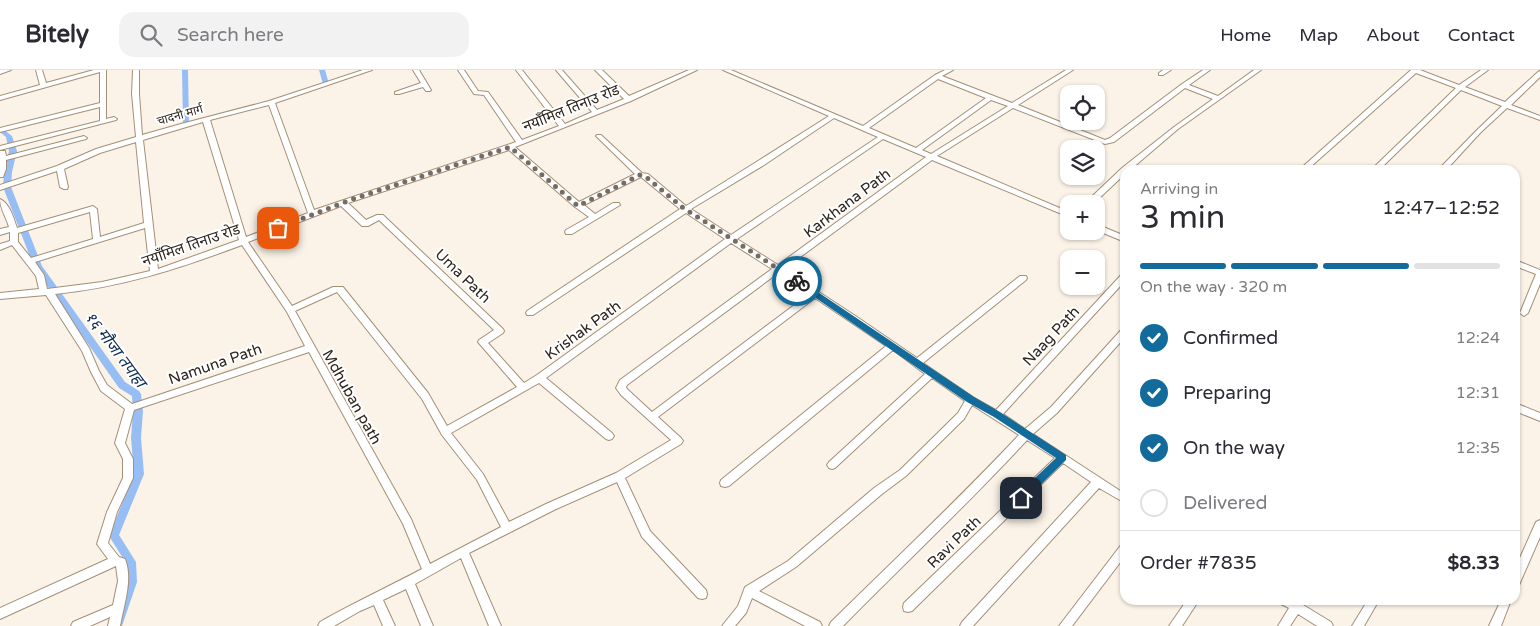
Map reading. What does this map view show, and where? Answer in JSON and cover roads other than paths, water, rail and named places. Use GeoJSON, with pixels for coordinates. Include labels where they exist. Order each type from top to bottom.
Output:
{"type":"FeatureCollection","features":[{"type":"Feature","properties":{"kind":"street"},"geometry":{"type":"LineString","coordinates":[[0,72],[8,70]]}},
{"type":"Feature","properties":{"kind":"street"},"geometry":{"type":"LineString","coordinates":[[39,70],[42,86]]}},
{"type":"Feature","properties":{"kind":"street"},"geometry":{"type":"LineString","coordinates":[[0,98],[102,70],[103,121]]}},
{"type":"Feature","properties":{"kind":"street"},"geometry":{"type":"LineString","coordinates":[[136,70],[135,89],[139,139],[147,225],[154,272]]}},
{"type":"Feature","properties":{"kind":"street","name":"चादनी मार्ग"},"geometry":{"type":"LineString","coordinates":[[0,188],[60,168],[98,152],[206,119],[271,102],[369,70]]}},
{"type":"Feature","properties":{"kind":"street"},"geometry":{"type":"LineString","coordinates":[[397,93],[426,87],[416,70]]}},
{"type":"Feature","properties":{"kind":"street"},"geometry":{"type":"LineString","coordinates":[[461,70],[476,93],[486,93],[520,143]]}},
{"type":"Feature","properties":{"kind":"street"},"geometry":{"type":"LineString","coordinates":[[519,70],[563,126]]}},
{"type":"Feature","properties":{"kind":"street"},"geometry":{"type":"LineString","coordinates":[[560,70],[596,113]]}},
{"type":"Feature","properties":{"kind":"street"},"geometry":{"type":"LineString","coordinates":[[598,70],[629,100]]}},
{"type":"Feature","properties":{"kind":"street","name":"नयाँमिल तिनाउ रोड"},"geometry":{"type":"LineString","coordinates":[[0,296],[50,292],[134,278],[154,272],[244,242],[343,203],[510,147],[629,100],[694,70]]}},
{"type":"Feature","properties":{"kind":"street"},"geometry":{"type":"LineString","coordinates":[[726,70],[1060,211]]}},
{"type":"Feature","properties":{"kind":"street"},"geometry":{"type":"LineString","coordinates":[[863,129],[937,76],[950,70]]}},
{"type":"Feature","properties":{"kind":"street","name":"Karkhana Path"},"geometry":{"type":"LineString","coordinates":[[653,416],[624,392],[621,388],[623,383],[780,270],[931,157],[1070,70]]}},
{"type":"Feature","properties":{"kind":"street"},"geometry":{"type":"LineString","coordinates":[[1161,74],[1168,70]]}},
{"type":"Feature","properties":{"kind":"street"},"geometry":{"type":"LineString","coordinates":[[937,76],[1109,142],[1184,85],[1207,70]]}},
{"type":"Feature","properties":{"kind":"street"},"geometry":{"type":"LineString","coordinates":[[1131,165],[1176,128],[1258,70]]}},
{"type":"Feature","properties":{"kind":"street"},"geometry":{"type":"LineString","coordinates":[[1310,165],[1414,70],[1540,118]]}},
{"type":"Feature","properties":{"kind":"street"},"geometry":{"type":"LineString","coordinates":[[1429,75],[1435,70]]}},
{"type":"Feature","properties":{"kind":"street"},"geometry":{"type":"LineString","coordinates":[[1380,165],[1461,87],[1485,70]]}},
{"type":"Feature","properties":{"kind":"street"},"geometry":{"type":"LineString","coordinates":[[1447,165],[1540,73]]}},
{"type":"Feature","properties":{"kind":"street"},"geometry":{"type":"LineString","coordinates":[[1184,85],[1218,98]]}},
{"type":"Feature","properties":{"kind":"street"},"geometry":{"type":"LineString","coordinates":[[916,151],[991,97]]}},
{"type":"Feature","properties":{"kind":"street"},"geometry":{"type":"LineString","coordinates":[[271,102],[312,214]]}},
{"type":"Feature","properties":{"kind":"street"},"geometry":{"type":"LineString","coordinates":[[1,130],[103,104]]}},
{"type":"Feature","properties":{"kind":"street"},"geometry":{"type":"LineString","coordinates":[[530,313],[686,209],[832,116]]}},
{"type":"Feature","properties":{"kind":"street"},"geometry":{"type":"LineString","coordinates":[[1,152],[20,142],[114,118]]}},
{"type":"Feature","properties":{"kind":"street","name":"Mdhuban path"},"geometry":{"type":"LineString","coordinates":[[206,119],[244,242],[290,310],[309,348],[407,522],[427,570]]}},
{"type":"Feature","properties":{"kind":"street"},"geometry":{"type":"LineString","coordinates":[[599,136],[640,175],[652,180],[686,209],[854,318],[970,400],[1063,457],[1120,496]]}},
{"type":"Feature","properties":{"kind":"street"},"geometry":{"type":"LineString","coordinates":[[731,239],[882,137]]}},
{"type":"Feature","properties":{"kind":"street"},"geometry":{"type":"LineString","coordinates":[[1,152],[14,155],[84,138]]}},
{"type":"Feature","properties":{"kind":"street"},"geometry":{"type":"LineString","coordinates":[[510,147],[578,206],[595,217]]}},
{"type":"Feature","properties":{"kind":"street"},"geometry":{"type":"LineString","coordinates":[[1,152],[1,172]]}},
{"type":"Feature","properties":{"kind":"street"},"geometry":{"type":"LineString","coordinates":[[60,168],[64,187]]}},
{"type":"Feature","properties":{"kind":"street"},"geometry":{"type":"LineString","coordinates":[[578,206],[640,175]]}},
{"type":"Feature","properties":{"kind":"street"},"geometry":{"type":"LineString","coordinates":[[1098,195],[1120,175]]}},
{"type":"Feature","properties":{"kind":"street"},"geometry":{"type":"LineString","coordinates":[[0,203],[8,212],[14,242],[40,275],[86,350],[104,388],[130,408],[120,443],[128,459],[128,478],[112,512],[102,544],[116,561],[121,562],[123,581],[114,626]]}},
{"type":"Feature","properties":{"kind":"street","name":"Uma Path"},"geometry":{"type":"LineString","coordinates":[[343,203],[365,224],[380,217],[500,331],[482,342],[523,388]]}},
{"type":"Feature","properties":{"kind":"street"},"geometry":{"type":"LineString","coordinates":[[569,232],[616,206]]}},
{"type":"Feature","properties":{"kind":"street"},"geometry":{"type":"LineString","coordinates":[[0,232],[28,227],[93,209],[97,240]]}},
{"type":"Feature","properties":{"kind":"street"},"geometry":{"type":"LineString","coordinates":[[30,261],[147,225]]}},
{"type":"Feature","properties":{"kind":"street"},"geometry":{"type":"LineString","coordinates":[[1105,231],[1120,237]]}},
{"type":"Feature","properties":{"kind":"street","name":"Krishak Path"},"geometry":{"type":"LineString","coordinates":[[445,432],[540,378],[731,239]]}},
{"type":"Feature","properties":{"kind":"street"},"geometry":{"type":"LineString","coordinates":[[0,247],[14,242]]}},
{"type":"Feature","properties":{"kind":"street"},"geometry":{"type":"LineString","coordinates":[[1520,265],[1540,273],[1524,313]]}},
{"type":"Feature","properties":{"kind":"street"},"geometry":{"type":"LineString","coordinates":[[918,362],[1024,278]]}},
{"type":"Feature","properties":{"kind":"street","name":"Naag Path"},"geometry":{"type":"LineString","coordinates":[[997,415],[1120,281]]}},
{"type":"Feature","properties":{"kind":"street"},"geometry":{"type":"LineString","coordinates":[[290,310],[336,289],[340,289],[425,396],[445,432],[480,478],[507,528]]}},
{"type":"Feature","properties":{"kind":"street"},"geometry":{"type":"LineString","coordinates":[[330,625],[356,607],[408,581],[462,550],[619,476],[678,441],[653,416],[815,294]]}},
{"type":"Feature","properties":{"kind":"street"},"geometry":{"type":"LineString","coordinates":[[835,626],[930,530],[978,486],[1026,434],[1054,410],[1120,337]]}},
{"type":"Feature","properties":{"kind":"street"},"geometry":{"type":"LineString","coordinates":[[725,483],[892,346]]}},
{"type":"Feature","properties":{"kind":"street","name":"Namuna Path"},"geometry":{"type":"LineString","coordinates":[[130,408],[309,348]]}},
{"type":"Feature","properties":{"kind":"street"},"geometry":{"type":"LineString","coordinates":[[832,465],[932,373]]}},
{"type":"Feature","properties":{"kind":"street"},"geometry":{"type":"LineString","coordinates":[[540,378],[609,436]]}},
{"type":"Feature","properties":{"kind":"street"},"geometry":{"type":"LineString","coordinates":[[728,626],[742,609],[749,591],[792,564],[878,491],[904,473],[961,416],[970,400]]}},
{"type":"Feature","properties":{"kind":"street"},"geometry":{"type":"LineString","coordinates":[[1520,409],[1540,417]]}},
{"type":"Feature","properties":{"kind":"street","name":"Ravi Path"},"geometry":{"type":"LineString","coordinates":[[908,607],[1063,457]]}},
{"type":"Feature","properties":{"kind":"street"},"geometry":{"type":"LineString","coordinates":[[619,476],[646,534],[702,594]]}},
{"type":"Feature","properties":{"kind":"street"},"geometry":{"type":"LineString","coordinates":[[966,626],[1099,482]]}},
{"type":"Feature","properties":{"kind":"street"},"geometry":{"type":"LineString","coordinates":[[1520,570],[1540,525]]}},
{"type":"Feature","properties":{"kind":"street"},"geometry":{"type":"LineString","coordinates":[[462,550],[495,626]]}},
{"type":"Feature","properties":{"kind":"street"},"geometry":{"type":"LineString","coordinates":[[1064,626],[1120,554]]}},
{"type":"Feature","properties":{"kind":"street"},"geometry":{"type":"LineString","coordinates":[[0,614],[116,561]]}},
{"type":"Feature","properties":{"kind":"street"},"geometry":{"type":"LineString","coordinates":[[408,581],[427,626]]}},
{"type":"Feature","properties":{"kind":"street"},"geometry":{"type":"LineString","coordinates":[[749,591],[816,626]]}},
{"type":"Feature","properties":{"kind":"street"},"geometry":{"type":"LineString","coordinates":[[376,598],[389,626]]}},
{"type":"Feature","properties":{"kind":"street"},"geometry":{"type":"LineString","coordinates":[[1175,626],[1190,605]]}},
{"type":"Feature","properties":{"kind":"street"},"geometry":{"type":"LineString","coordinates":[[1293,605],[1327,626]]}},
{"type":"Feature","properties":{"kind":"street"},"geometry":{"type":"LineString","coordinates":[[1358,626],[1371,605]]}},
{"type":"Feature","properties":{"kind":"street"},"geometry":{"type":"LineString","coordinates":[[1495,626],[1504,605]]}},
{"type":"Feature","properties":{"kind":"street"},"geometry":{"type":"LineString","coordinates":[[1284,626],[1296,607]]}},
{"type":"Feature","properties":{"kind":"street"},"geometry":{"type":"LineString","coordinates":[[77,626],[116,610]]}},
{"type":"Feature","properties":{"kind":"waterway"},"geometry":{"type":"LineString","coordinates":[[185,70],[186,124]]}},
{"type":"Feature","properties":{"kind":"waterway"},"geometry":{"type":"LineString","coordinates":[[322,70],[326,84]]}},
{"type":"Feature","properties":{"kind":"waterway","name":"१६ मौजा तपाहा"},"geometry":{"type":"LineString","coordinates":[[0,129],[9,136],[13,151],[7,187],[38,267],[122,385],[136,394],[138,411],[136,438],[139,474],[114,536],[131,562],[132,582],[116,626]]}}]}
